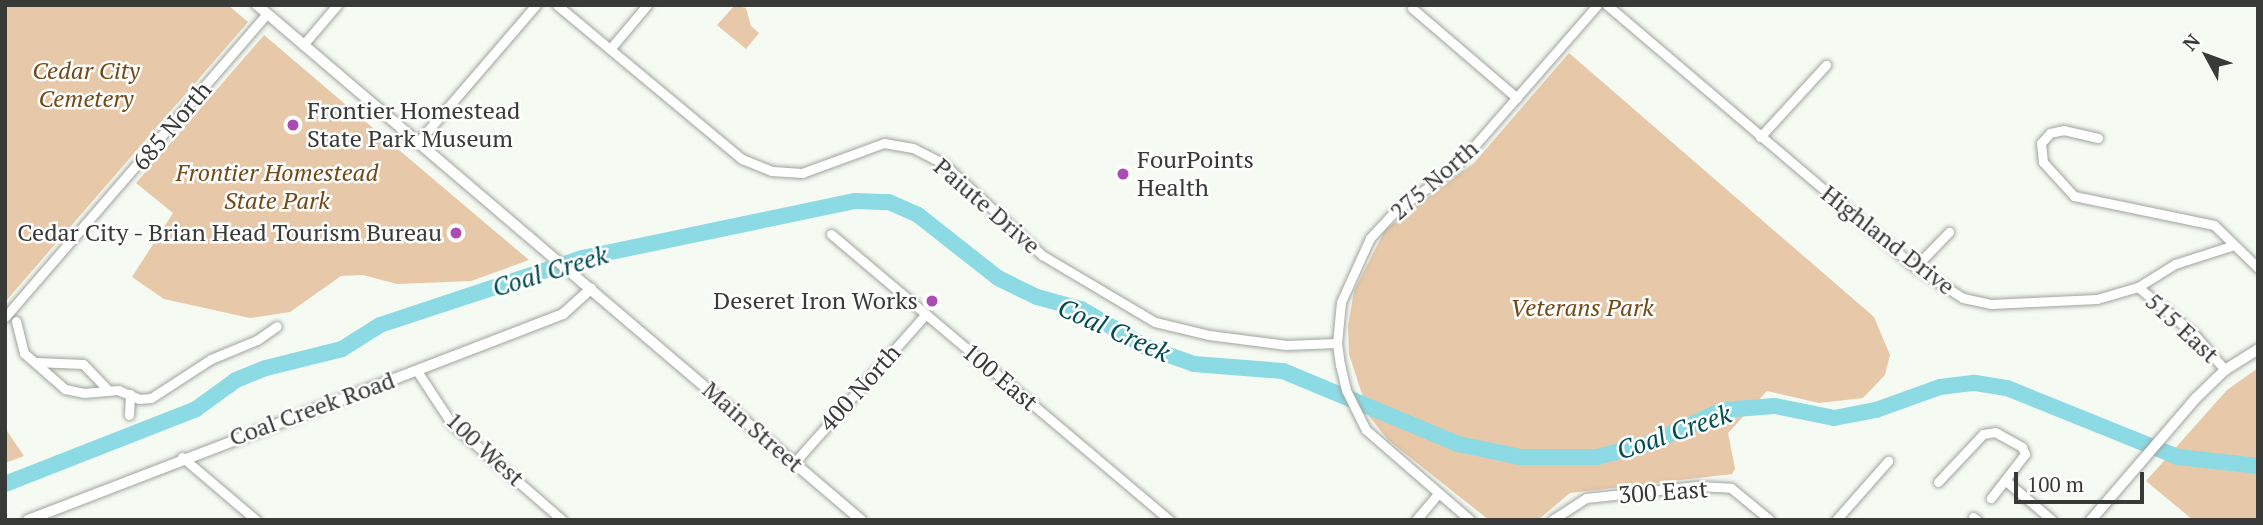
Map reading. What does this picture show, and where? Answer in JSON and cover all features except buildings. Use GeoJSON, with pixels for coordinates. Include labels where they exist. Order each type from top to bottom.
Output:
{"type":"FeatureCollection","features":[{"type":"Feature","properties":{"kind":"main road"},"geometry":{"type":"LineString","coordinates":[[257,5],[418,142]]}},
{"type":"Feature","properties":{"kind":"main road","name":"Main Street"},"geometry":{"type":"LineString","coordinates":[[418,142],[861,520]]}},
{"type":"Feature","properties":{"kind":"main road","name":"Coal Creek Road"},"geometry":{"type":"LineString","coordinates":[[28,520],[182,457],[563,314],[591,289]]}},
{"type":"Feature","properties":{"kind":"main road"},"geometry":{"type":"LineString","coordinates":[[2091,520],[2172,425],[2225,370],[2258,349]]}},
{"type":"Feature","properties":{"kind":"street"},"geometry":{"type":"LineString","coordinates":[[303,45],[337,5]]}},
{"type":"Feature","properties":{"kind":"street"},"geometry":{"type":"LineString","coordinates":[[418,142],[536,5]]}},
{"type":"Feature","properties":{"kind":"street","name":"Paiute Drive"},"geometry":{"type":"LineString","coordinates":[[556,5],[742,159],[772,171],[802,173],[884,143],[913,148],[944,164],[1042,255],[1155,322],[1209,335],[1286,345],[1336,343]]}},
{"type":"Feature","properties":{"kind":"street"},"geometry":{"type":"LineString","coordinates":[[610,50],[647,5]]}},
{"type":"Feature","properties":{"kind":"street","name":"275 North"},"geometry":{"type":"LineString","coordinates":[[1439,493],[1366,430],[1346,390],[1340,365],[1336,343],[1341,302],[1370,238],[1395,211],[1455,168],[1597,5]]}},
{"type":"Feature","properties":{"kind":"street","name":"Highland Drive"},"geometry":{"type":"LineString","coordinates":[[1606,5],[1942,288],[1991,304],[2097,299],[2138,287],[2175,264],[2231,246]]}},
{"type":"Feature","properties":{"kind":"street"},"geometry":{"type":"LineString","coordinates":[[1412,8],[1517,98]]}},
{"type":"Feature","properties":{"kind":"street","name":"685 North"},"geometry":{"type":"LineString","coordinates":[[5,317],[267,14]]}},
{"type":"Feature","properties":{"kind":"street"},"geometry":{"type":"LineString","coordinates":[[1760,137],[1826,65]]}},
{"type":"Feature","properties":{"kind":"street"},"geometry":{"type":"LineString","coordinates":[[2098,138],[2064,130],[2050,133],[2040,143],[2043,162],[2074,196],[2214,225],[2231,246],[2258,268]]}},
{"type":"Feature","properties":{"kind":"street"},"geometry":{"type":"LineString","coordinates":[[1915,267],[1949,232]]}},
{"type":"Feature","properties":{"kind":"street","name":"100 East"},"geometry":{"type":"LineString","coordinates":[[831,234],[1170,520]]}},
{"type":"Feature","properties":{"kind":"street","name":"515 East"},"geometry":{"type":"LineString","coordinates":[[2138,287],[2193,333],[2225,370]]}},
{"type":"Feature","properties":{"kind":"street","name":"400 North"},"geometry":{"type":"LineString","coordinates":[[794,463],[926,314]]}},
{"type":"Feature","properties":{"kind":"street"},"geometry":{"type":"LineString","coordinates":[[16,321],[24,353],[65,389],[84,393],[108,390],[151,398],[211,359],[257,340],[277,326]]}},
{"type":"Feature","properties":{"kind":"street"},"geometry":{"type":"LineString","coordinates":[[36,362],[83,364],[108,390]]}},
{"type":"Feature","properties":{"kind":"street","name":"100 West"},"geometry":{"type":"LineString","coordinates":[[417,370],[452,424],[562,520]]}},
{"type":"Feature","properties":{"kind":"street"},"geometry":{"type":"LineString","coordinates":[[135,396],[146,409]]}},
{"type":"Feature","properties":{"kind":"street"},"geometry":{"type":"LineString","coordinates":[[130,415],[135,396]]}},
{"type":"Feature","properties":{"kind":"street"},"geometry":{"type":"LineString","coordinates":[[1938,482],[1989,432],[2025,451],[2006,481],[1991,498]]}},
{"type":"Feature","properties":{"kind":"street"},"geometry":{"type":"LineString","coordinates":[[182,457],[256,520]]}},
{"type":"Feature","properties":{"kind":"street"},"geometry":{"type":"LineString","coordinates":[[1836,520],[1888,461]]}},
{"type":"Feature","properties":{"kind":"street"},"geometry":{"type":"LineString","coordinates":[[2006,481],[2052,520]]}},
{"type":"Feature","properties":{"kind":"street","name":"300 East"},"geometry":{"type":"LineString","coordinates":[[1552,520],[1586,498],[1696,486],[1731,488],[1770,520]]}},
{"type":"Feature","properties":{"kind":"street"},"geometry":{"type":"LineString","coordinates":[[1416,520],[1439,493],[1470,520]]}},
{"type":"Feature","properties":{"kind":"green space","name":"Cedar City Cemetery"},"geometry":{"type":"Polygon","coordinates":[[[5,5],[228,5],[248,22],[5,302],[5,5]]]}},
{"type":"Feature","properties":{"kind":"green space"},"geometry":{"type":"Polygon","coordinates":[[[735,5],[746,8],[751,26],[759,33],[746,49],[717,25],[735,5]]]}},
{"type":"Feature","properties":{"kind":"green space","name":"Frontier Homestead State Park"},"geometry":{"type":"Polygon","coordinates":[[[264,35],[529,260],[471,281],[397,284],[363,275],[341,276],[290,312],[250,318],[164,299],[132,277],[173,213],[136,183],[264,35]]]}},
{"type":"Feature","properties":{"kind":"green space","name":"Veterans Park"},"geometry":{"type":"Polygon","coordinates":[[[1569,53],[1874,317],[1890,355],[1885,375],[1863,398],[1819,403],[1767,391],[1728,433],[1735,469],[1732,474],[1570,493],[1538,520],[1489,520],[1388,440],[1369,416],[1349,354],[1348,326],[1354,291],[1385,230],[1474,163],[1569,53]]]}},
{"type":"Feature","properties":{"kind":"green space"},"geometry":{"type":"Polygon","coordinates":[[[2258,368],[2258,520],[2193,520],[2146,481],[2227,390],[2258,368]]]}},
{"type":"Feature","properties":{"kind":"green space"},"geometry":{"type":"Polygon","coordinates":[[[5,428],[24,456],[5,463],[5,428]]]}},
{"type":"Feature","properties":{"kind":"waterway","name":"Coal Creek"},"geometry":{"type":"LineString","coordinates":[[5,484],[196,409],[236,380],[266,368],[342,349],[380,325],[582,258],[855,201],[889,202],[918,215],[998,278],[1037,297],[1081,309],[1146,347],[1194,364],[1283,371],[1458,444],[1520,457],[1597,457],[1651,443],[1722,410],[1775,406],[1834,418],[1876,410],[1940,387],[1975,383],[2007,388],[2178,457],[2258,466]]}},
{"type":"Feature","properties":{"kind":"place","name":"Frontier Homestead State Park Museum"},"geometry":{"type":"Point","coordinates":[293,125]}},
{"type":"Feature","properties":{"kind":"place","name":"FourPoints Health"},"geometry":{"type":"Point","coordinates":[1123,174]}},
{"type":"Feature","properties":{"kind":"place","name":"Cedar City - Brian Head Tourism Bureau"},"geometry":{"type":"Point","coordinates":[456,233]}},
{"type":"Feature","properties":{"kind":"place","name":"Deseret Iron Works"},"geometry":{"type":"Point","coordinates":[932,301]}}]}
